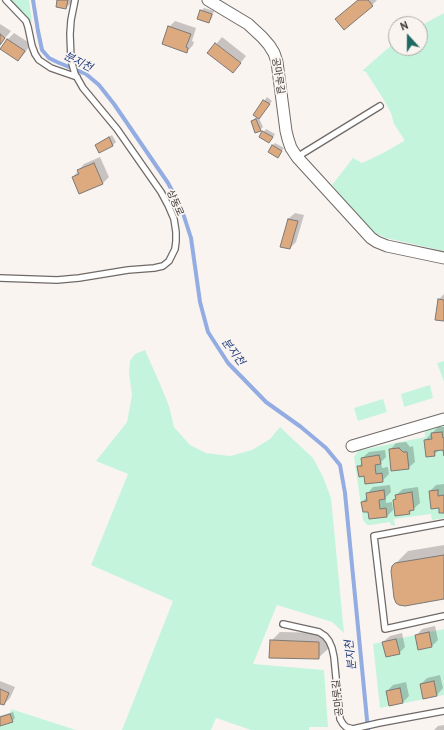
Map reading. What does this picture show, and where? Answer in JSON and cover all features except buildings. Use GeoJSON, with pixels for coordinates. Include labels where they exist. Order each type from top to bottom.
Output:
{"type":"FeatureCollection","features":[{"type":"Feature","properties":{"kind":"street","name":"공마루길"},"geometry":{"type":"LineString","coordinates":[[208,0],[248,24],[269,45],[277,62],[287,136],[291,148],[297,157],[371,238],[387,246],[444,258]]}},
{"type":"Feature","properties":{"kind":"street"},"geometry":{"type":"LineString","coordinates":[[352,446],[444,419]]}},
{"type":"Feature","properties":{"kind":"lane"},"geometry":{"type":"LineString","coordinates":[[6,0],[26,21],[32,46],[39,60],[51,68],[76,76]]}},
{"type":"Feature","properties":{"kind":"lane","name":"상동로"},"geometry":{"type":"LineString","coordinates":[[0,278],[57,280],[128,270],[154,268],[163,266],[169,261],[175,249],[176,232],[174,219],[161,192],[117,129],[83,88],[76,76],[71,60],[70,34],[75,0]]}},
{"type":"Feature","properties":{"kind":"lane"},"geometry":{"type":"LineString","coordinates":[[297,157],[380,106]]}},
{"type":"Feature","properties":{"kind":"lane"},"geometry":{"type":"LineString","coordinates":[[444,522],[374,536],[385,629],[444,616]]}},
{"type":"Feature","properties":{"kind":"lane","name":"공마루길"},"geometry":{"type":"LineString","coordinates":[[283,624],[319,632],[329,640],[334,657],[340,719],[346,727],[352,729],[444,710]]}},
{"type":"Feature","properties":{"kind":"green space"},"geometry":{"type":"Polygon","coordinates":[[[11,0],[29,0],[32,23],[19,9],[11,0]]]}},
{"type":"Feature","properties":{"kind":"green space"},"geometry":{"type":"Polygon","coordinates":[[[444,13],[444,251],[386,238],[375,233],[332,185],[353,158],[362,163],[404,141],[394,124],[391,113],[382,97],[366,72],[362,71],[388,48],[388,56],[428,56],[428,22],[444,13]]]}},
{"type":"Feature","properties":{"kind":"green space"},"geometry":{"type":"Polygon","coordinates":[[[145,350],[169,406],[174,427],[190,445],[206,453],[230,456],[252,450],[270,439],[280,427],[313,458],[323,477],[331,498],[344,633],[332,622],[277,605],[253,664],[324,670],[328,727],[309,727],[309,730],[251,730],[216,718],[211,730],[122,730],[173,601],[91,565],[128,474],[96,461],[127,422],[132,395],[129,373],[130,361],[135,354],[145,350]]]}},
{"type":"Feature","properties":{"kind":"green space"},"geometry":{"type":"Polygon","coordinates":[[[444,361],[444,382],[437,363],[444,361]]]}},
{"type":"Feature","properties":{"kind":"green space"},"geometry":{"type":"Polygon","coordinates":[[[430,385],[433,398],[404,407],[401,394],[430,385]]]}},
{"type":"Feature","properties":{"kind":"green space"},"geometry":{"type":"Polygon","coordinates":[[[383,399],[387,412],[358,421],[354,408],[383,399]]]}},
{"type":"Feature","properties":{"kind":"green space"},"geometry":{"type":"Polygon","coordinates":[[[444,424],[444,518],[432,520],[431,514],[394,519],[395,526],[391,525],[390,522],[367,525],[363,520],[354,457],[358,451],[425,437],[425,430],[444,424]]]}},
{"type":"Feature","properties":{"kind":"green space"},"geometry":{"type":"Polygon","coordinates":[[[444,629],[444,695],[380,708],[373,644],[444,629]]]}},
{"type":"Feature","properties":{"kind":"green space"},"geometry":{"type":"Polygon","coordinates":[[[11,709],[76,730],[0,730],[0,726],[12,722],[10,714],[11,709]]]}},
{"type":"Feature","properties":{"kind":"waterway","name":"분지천"},"geometry":{"type":"LineString","coordinates":[[33,0],[42,50],[49,58],[86,74],[99,85],[114,104],[168,183],[181,207],[191,238],[200,302],[208,332],[228,363],[266,402],[301,427],[326,448],[340,465],[345,493],[368,730]]}}]}
